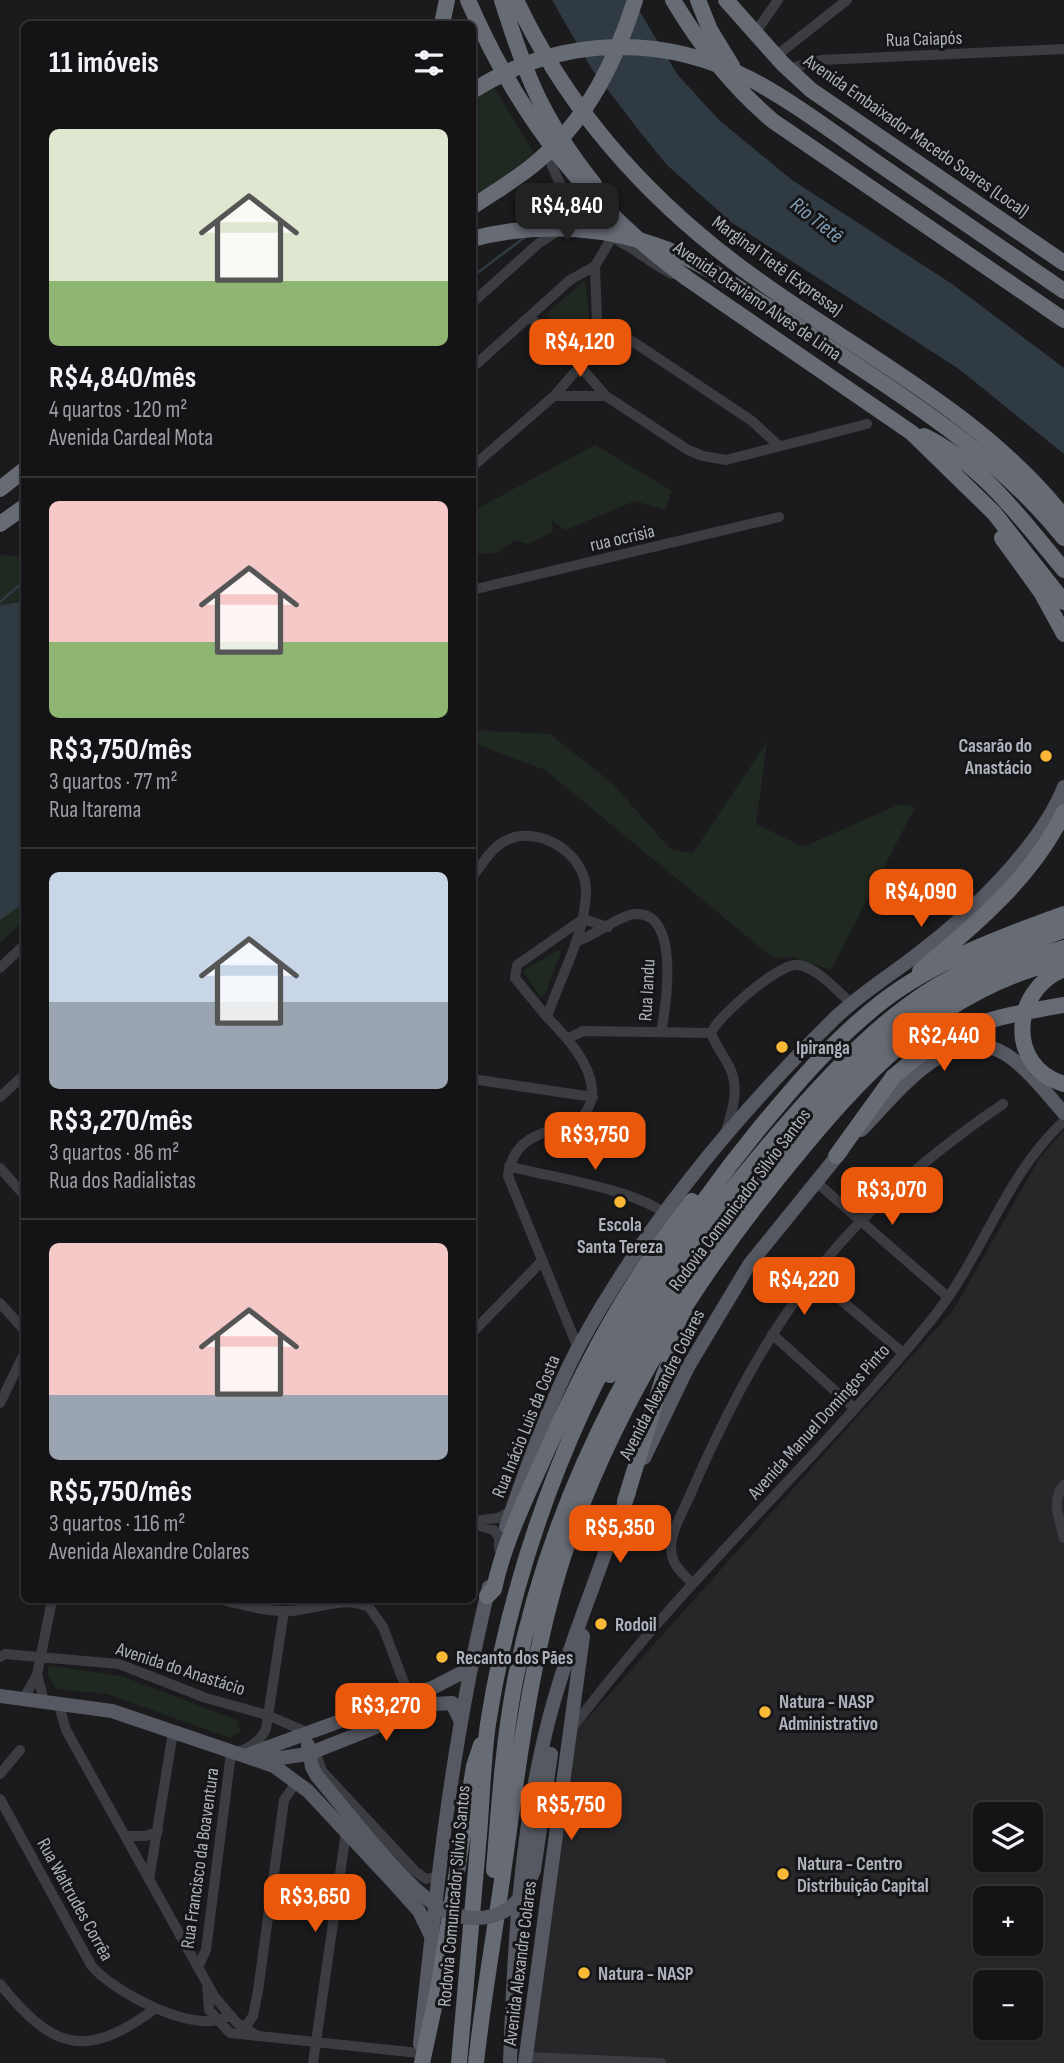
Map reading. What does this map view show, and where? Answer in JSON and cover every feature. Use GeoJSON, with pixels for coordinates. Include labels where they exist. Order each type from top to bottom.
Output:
{"type":"FeatureCollection","features":[{"type":"Feature","properties":{"kind":"highway"},"geometry":{"type":"LineString","coordinates":[[443,21],[447,0]]}},
{"type":"Feature","properties":{"kind":"highway","name":"Avenida Otaviano Alves de Lima"},"geometry":{"type":"LineString","coordinates":[[468,0],[492,50],[540,134],[571,173],[620,223],[653,254],[912,433],[994,513],[1064,602]]}},
{"type":"Feature","properties":{"kind":"highway"},"geometry":{"type":"LineString","coordinates":[[502,0],[539,105],[554,131],[620,223]]}},
{"type":"Feature","properties":{"kind":"highway","name":"Marginal Tietê (Expressa)"},"geometry":{"type":"LineString","coordinates":[[516,0],[535,40],[569,94],[618,156],[660,200],[766,286],[966,421],[1031,481],[1064,517]]}},
{"type":"Feature","properties":{"kind":"highway"},"geometry":{"type":"LineString","coordinates":[[476,204],[539,161],[569,129],[612,64],[635,0]]}},
{"type":"Feature","properties":{"kind":"highway"},"geometry":{"type":"LineString","coordinates":[[673,0],[737,85],[761,111],[800,142],[1064,320]]}},
{"type":"Feature","properties":{"kind":"highway"},"geometry":{"type":"LineString","coordinates":[[698,0],[710,30],[733,68],[737,85]]}},
{"type":"Feature","properties":{"kind":"highway","name":"Avenida Embaixador Macedo Soares (Local)"},"geometry":{"type":"LineString","coordinates":[[726,0],[788,69],[811,90],[1064,263]]}},
{"type":"Feature","properties":{"kind":"highway"},"geometry":{"type":"LineString","coordinates":[[476,88],[520,65],[566,51],[642,47],[699,58],[736,72],[786,100],[1064,291]]}},
{"type":"Feature","properties":{"kind":"highway"},"geometry":{"type":"LineString","coordinates":[[476,238],[534,228],[620,235],[680,255],[776,312],[942,422],[986,457],[1025,494],[1064,538]]}},
{"type":"Feature","properties":{"kind":"highway"},"geometry":{"type":"LineString","coordinates":[[1045,305],[1064,308]]}},
{"type":"Feature","properties":{"kind":"highway"},"geometry":{"type":"LineString","coordinates":[[942,422],[947,433],[1013,496],[1064,555]]}},
{"type":"Feature","properties":{"kind":"highway"},"geometry":{"type":"LineString","coordinates":[[912,433],[935,441],[1010,505],[1064,570]]}},
{"type":"Feature","properties":{"kind":"highway"},"geometry":{"type":"LineString","coordinates":[[0,489],[21,472]]}},
{"type":"Feature","properties":{"kind":"highway"},"geometry":{"type":"LineString","coordinates":[[0,524],[21,509]]}},
{"type":"Feature","properties":{"kind":"highway"},"geometry":{"type":"LineString","coordinates":[[994,513],[1002,537],[1041,592],[1064,634]]}},
{"type":"Feature","properties":{"kind":"highway"},"geometry":{"type":"LineString","coordinates":[[885,999],[951,945],[1003,895],[1044,846],[1064,812]]}},
{"type":"Feature","properties":{"kind":"highway","name":"Rodovia Comunicador Silvio Santos"},"geometry":{"type":"LineString","coordinates":[[459,2063],[488,1726],[506,1634],[524,1564],[572,1430],[615,1342],[671,1248],[726,1169],[804,1074],[885,999],[957,958],[1064,914]]}},
{"type":"Feature","properties":{"kind":"highway"},"geometry":{"type":"LineString","coordinates":[[482,2012],[500,1782],[515,1680],[554,1539],[572,1489],[613,1401],[665,1309],[726,1220],[854,1067],[880,1042],[931,1004],[1064,930]]}},
{"type":"Feature","properties":{"kind":"highway"},"geometry":{"type":"LineString","coordinates":[[546,1500],[616,1363],[655,1297],[703,1227],[784,1126],[833,1072],[900,1011],[938,986],[1027,951],[1064,948]]}},
{"type":"Feature","properties":{"kind":"highway","name":"Rodovia Comunicador Silvio Santos"},"geometry":{"type":"LineString","coordinates":[[476,2063],[530,1686],[551,1597],[586,1496],[610,1440],[657,1350],[708,1270],[796,1156],[885,1056],[915,1031],[996,983],[1064,960]]}},
{"type":"Feature","properties":{"kind":"highway"},"geometry":{"type":"LineString","coordinates":[[1064,969],[1053,973],[1032,994],[1025,1008],[1021,1030],[1029,1059],[1052,1080],[1064,1084]]}},
{"type":"Feature","properties":{"kind":"highway"},"geometry":{"type":"LineString","coordinates":[[836,1156],[893,1077],[923,1050],[958,1031],[1012,1014],[1064,1005]]}},
{"type":"Feature","properties":{"kind":"highway"},"geometry":{"type":"LineString","coordinates":[[487,1596],[494,1589],[526,1499],[601,1334],[650,1254],[703,1186],[726,1169]]}},
{"type":"Feature","properties":{"kind":"highway"},"geometry":{"type":"LineString","coordinates":[[625,1500],[663,1378],[684,1321],[704,1286],[708,1270]]}},
{"type":"Feature","properties":{"kind":"highway"},"geometry":{"type":"LineString","coordinates":[[420,2060],[438,1989],[474,1766],[488,1726]]}},
{"type":"Feature","properties":{"kind":"main road","name":"Rua Inácio Luis da Costa"},"geometry":{"type":"LineString","coordinates":[[420,2060],[431,1937],[469,1669],[499,1549],[512,1510],[546,1419],[578,1348],[664,1213],[724,1135],[789,1063],[852,1004],[920,953],[1019,857],[1064,787]]}},
{"type":"Feature","properties":{"kind":"main road","name":"Avenida Alexandre Colares"},"geometry":{"type":"LineString","coordinates":[[625,1500],[663,1416],[716,1318],[749,1265],[836,1156],[933,1059],[967,1046],[1004,1053],[1064,1114]]}},
{"type":"Feature","properties":{"kind":"main road"},"geometry":{"type":"LineString","coordinates":[[510,2063],[512,1985],[530,1814],[549,1719],[625,1500]]}},
{"type":"Feature","properties":{"kind":"main road","name":"Avenida Alexandre Colares"},"geometry":{"type":"LineString","coordinates":[[526,2060],[584,1617]]}},
{"type":"Feature","properties":{"kind":"main road"},"geometry":{"type":"LineString","coordinates":[[312,1734],[312,1767],[327,1790],[369,1839],[429,1901],[443,1910],[480,1919],[499,1914],[522,1896],[534,1870],[551,1749],[570,1657]]}},
{"type":"Feature","properties":{"kind":"main road"},"geometry":{"type":"LineString","coordinates":[[237,1754],[312,1734],[469,1669]]}},
{"type":"Feature","properties":{"kind":"main road"},"geometry":{"type":"LineString","coordinates":[[0,1696],[51,1701],[124,1714],[237,1754],[301,1773],[327,1790]]}},
{"type":"Feature","properties":{"kind":"main road"},"geometry":{"type":"LineString","coordinates":[[258,1760],[279,1760],[312,1752],[434,1704],[447,1702],[456,1706],[462,1723]]}},
{"type":"Feature","properties":{"kind":"main road"},"geometry":{"type":"LineString","coordinates":[[380,1708],[387,1717],[384,1725]]}},
{"type":"Feature","properties":{"kind":"main road"},"geometry":{"type":"LineString","coordinates":[[274,1766],[297,1781],[419,1911],[431,1937]]}},
{"type":"Feature","properties":{"kind":"street"},"geometry":{"type":"LineString","coordinates":[[755,33],[778,0]]}},
{"type":"Feature","properties":{"kind":"street"},"geometry":{"type":"LineString","coordinates":[[776,56],[847,0]]}},
{"type":"Feature","properties":{"kind":"street","name":"Rua Caiapós"},"geometry":{"type":"LineString","coordinates":[[788,69],[821,60],[1064,49]]}},
{"type":"Feature","properties":{"kind":"street"},"geometry":{"type":"LineString","coordinates":[[540,134],[560,187],[585,220],[611,240],[672,274],[688,279]]}},
{"type":"Feature","properties":{"kind":"street"},"geometry":{"type":"LineString","coordinates":[[539,243],[552,215],[560,187]]}},
{"type":"Feature","properties":{"kind":"street"},"geometry":{"type":"LineString","coordinates":[[476,299],[539,243],[569,225],[585,220]]}},
{"type":"Feature","properties":{"kind":"street"},"geometry":{"type":"LineString","coordinates":[[476,364],[570,280],[595,266],[611,240]]}},
{"type":"Feature","properties":{"kind":"street"},"geometry":{"type":"LineString","coordinates":[[572,357],[597,322],[595,266]]}},
{"type":"Feature","properties":{"kind":"street"},"geometry":{"type":"LineString","coordinates":[[530,317],[582,365],[606,396],[680,445],[703,456],[726,460],[867,424]]}},
{"type":"Feature","properties":{"kind":"street"},"geometry":{"type":"LineString","coordinates":[[597,322],[635,343],[752,421],[779,446]]}},
{"type":"Feature","properties":{"kind":"street"},"geometry":{"type":"LineString","coordinates":[[476,464],[554,396],[582,365]]}},
{"type":"Feature","properties":{"kind":"street"},"geometry":{"type":"LineString","coordinates":[[554,396],[606,396]]}},
{"type":"Feature","properties":{"kind":"street","name":"rua ocrisia"},"geometry":{"type":"LineString","coordinates":[[476,589],[779,517]]}},
{"type":"Feature","properties":{"kind":"street"},"geometry":{"type":"LineString","coordinates":[[476,872],[501,843],[523,836],[546,839],[568,853],[584,874],[587,889],[583,919],[547,1017]]}},
{"type":"Feature","properties":{"kind":"street","name":"Rua Iandu"},"geometry":{"type":"LineString","coordinates":[[576,944],[634,914],[649,916],[659,926],[667,961],[667,988],[661,1032]]}},
{"type":"Feature","properties":{"kind":"street"},"geometry":{"type":"LineString","coordinates":[[583,919],[608,927]]}},
{"type":"Feature","properties":{"kind":"street"},"geometry":{"type":"LineString","coordinates":[[578,1348],[508,1176],[509,1166],[520,1144],[583,1116],[593,1097],[590,1077],[567,1039],[520,986],[514,972],[522,960],[557,940],[583,919]]}},
{"type":"Feature","properties":{"kind":"street"},"geometry":{"type":"LineString","coordinates":[[557,940],[576,944]]}},
{"type":"Feature","properties":{"kind":"street"},"geometry":{"type":"LineString","coordinates":[[0,968],[21,948]]}},
{"type":"Feature","properties":{"kind":"street"},"geometry":{"type":"LineString","coordinates":[[567,1039],[583,1031],[711,1033],[723,1017],[788,966],[800,965],[812,970],[852,1004]]}},
{"type":"Feature","properties":{"kind":"street","name":"Rua Inácio Luis da Costa"},"geometry":{"type":"LineString","coordinates":[[711,1033],[730,1068],[734,1086],[733,1108],[724,1135]]}},
{"type":"Feature","properties":{"kind":"street"},"geometry":{"type":"LineString","coordinates":[[0,1097],[21,1077]]}},
{"type":"Feature","properties":{"kind":"street"},"geometry":{"type":"LineString","coordinates":[[476,1080],[593,1097]]}},
{"type":"Feature","properties":{"kind":"street"},"geometry":{"type":"LineString","coordinates":[[692,1583],[673,1560],[671,1551],[674,1533],[720,1432],[772,1334],[861,1220],[961,1132],[1003,1104]]}},
{"type":"Feature","properties":{"kind":"street","name":"Avenida Manuel Domingos Pinto"},"geometry":{"type":"LineString","coordinates":[[569,1732],[598,1693],[692,1583],[854,1408],[948,1297],[1025,1167],[1064,1114]]}},
{"type":"Feature","properties":{"kind":"street"},"geometry":{"type":"LineString","coordinates":[[509,1166],[626,1195],[652,1203],[664,1213]]}},
{"type":"Feature","properties":{"kind":"street"},"geometry":{"type":"LineString","coordinates":[[0,1168],[21,1192]]}},
{"type":"Feature","properties":{"kind":"street"},"geometry":{"type":"LineString","coordinates":[[816,1181],[948,1297]]}},
{"type":"Feature","properties":{"kind":"street"},"geometry":{"type":"LineString","coordinates":[[476,1329],[541,1262]]}},
{"type":"Feature","properties":{"kind":"street"},"geometry":{"type":"LineString","coordinates":[[814,1277],[903,1353]]}},
{"type":"Feature","properties":{"kind":"street"},"geometry":{"type":"LineString","coordinates":[[0,1303],[21,1327]]}},
{"type":"Feature","properties":{"kind":"street"},"geometry":{"type":"LineString","coordinates":[[772,1334],[854,1408]]}},
{"type":"Feature","properties":{"kind":"street"},"geometry":{"type":"LineString","coordinates":[[0,1404],[21,1360]]}},
{"type":"Feature","properties":{"kind":"street"},"geometry":{"type":"LineString","coordinates":[[1064,1485],[1057,1497],[1064,1538]]}},
{"type":"Feature","properties":{"kind":"street"},"geometry":{"type":"LineString","coordinates":[[476,1521],[498,1517],[512,1510]]}},
{"type":"Feature","properties":{"kind":"street"},"geometry":{"type":"LineString","coordinates":[[476,1523],[494,1530],[499,1538],[499,1549]]}},
{"type":"Feature","properties":{"kind":"street"},"geometry":{"type":"LineString","coordinates":[[24,1698],[37,1675],[51,1603]]}},
{"type":"Feature","properties":{"kind":"street"},"geometry":{"type":"LineString","coordinates":[[233,1603],[284,1611],[333,1603]]}},
{"type":"Feature","properties":{"kind":"street"},"geometry":{"type":"LineString","coordinates":[[355,1603],[369,1606],[383,1627],[409,1696]]}},
{"type":"Feature","properties":{"kind":"street"},"geometry":{"type":"LineString","coordinates":[[237,1754],[262,1738],[284,1611]]}},
{"type":"Feature","properties":{"kind":"street","name":"Avenida do Anastácio"},"geometry":{"type":"LineString","coordinates":[[0,1657],[5,1654],[39,1655],[119,1664],[206,1698],[267,1715],[287,1726],[312,1734]]}},
{"type":"Feature","properties":{"kind":"street"},"geometry":{"type":"LineString","coordinates":[[37,1675],[220,2005],[257,2036]]}},
{"type":"Feature","properties":{"kind":"street"},"geometry":{"type":"LineString","coordinates":[[575,1693],[598,1693]]}},
{"type":"Feature","properties":{"kind":"street"},"geometry":{"type":"LineString","coordinates":[[65,1727],[78,1705]]}},
{"type":"Feature","properties":{"kind":"street"},"geometry":{"type":"LineString","coordinates":[[149,1880],[173,1732]]}},
{"type":"Feature","properties":{"kind":"street"},"geometry":{"type":"LineString","coordinates":[[0,1774],[20,1750]]}},
{"type":"Feature","properties":{"kind":"street"},"geometry":{"type":"LineString","coordinates":[[312,1752],[322,1771],[415,1871],[426,1879],[439,1876]]}},
{"type":"Feature","properties":{"kind":"street","name":"Rua Francisco da Boaventura"},"geometry":{"type":"LineString","coordinates":[[198,1967],[206,1950],[237,1754]]}},
{"type":"Feature","properties":{"kind":"street"},"geometry":{"type":"LineString","coordinates":[[245,2027],[256,2006],[284,1800],[297,1781]]}},
{"type":"Feature","properties":{"kind":"street","name":"Rua Waltrudes Corrêa"},"geometry":{"type":"LineString","coordinates":[[0,1798],[91,1965],[106,1982],[156,2008],[218,2022],[230,2032],[315,2042],[420,2060]]}},
{"type":"Feature","properties":{"kind":"street"},"geometry":{"type":"LineString","coordinates":[[125,1836],[146,1836],[158,1831]]}},
{"type":"Feature","properties":{"kind":"street"},"geometry":{"type":"LineString","coordinates":[[313,2063],[346,1832]]}},
{"type":"Feature","properties":{"kind":"street"},"geometry":{"type":"LineString","coordinates":[[207,1981],[209,2010],[218,2022],[229,2015]]}},
{"type":"Feature","properties":{"kind":"street"},"geometry":{"type":"LineString","coordinates":[[2,1989],[39,2027],[63,2039],[110,2037],[156,2008]]}},
{"type":"Feature","properties":{"kind":"street","name":"Rua Waltrudes Corrêa"},"geometry":{"type":"LineString","coordinates":[[179,2014],[209,2010],[220,2005]]}},
{"type":"Feature","properties":{"kind":"street"},"geometry":{"type":"LineString","coordinates":[[526,2060],[661,2063]]}},
{"type":"Feature","properties":{"kind":"shaded area"},"geometry":{"type":"Polygon","coordinates":[[[493,86],[534,153],[476,198],[476,98],[493,86]]]}},
{"type":"Feature","properties":{"kind":"shaded area"},"geometry":{"type":"Polygon","coordinates":[[[585,280],[590,324],[573,346],[569,346],[551,328],[553,325],[546,314],[585,280]]]}},
{"type":"Feature","properties":{"kind":"shaded area"},"geometry":{"type":"Polygon","coordinates":[[[595,445],[672,491],[665,510],[635,501],[565,530],[552,520],[553,532],[528,544],[515,540],[497,553],[476,554],[476,509],[595,445]]]}},
{"type":"Feature","properties":{"kind":"shaded area"},"geometry":{"type":"Polygon","coordinates":[[[0,555],[21,556],[21,923],[0,943],[0,555]]]}},
{"type":"Feature","properties":{"kind":"shaded area"},"geometry":{"type":"Polygon","coordinates":[[[476,730],[550,734],[613,784],[670,849],[693,853],[767,742],[756,824],[803,847],[900,804],[915,807],[831,970],[793,957],[773,958],[545,770],[476,744],[476,730]]]}},
{"type":"Feature","properties":{"kind":"shaded area"},"geometry":{"type":"Polygon","coordinates":[[[558,950],[561,952],[545,995],[540,997],[523,971],[558,950]]]}},
{"type":"Feature","properties":{"kind":"shaded area"},"geometry":{"type":"Polygon","coordinates":[[[1064,1130],[1064,2063],[531,2063],[572,1736],[954,1309],[1039,1159],[1064,1130]]]}},
{"type":"Feature","properties":{"kind":"shaded area"},"geometry":{"type":"Polygon","coordinates":[[[48,1667],[121,1676],[237,1720],[240,1731],[230,1738],[107,1694],[56,1689],[48,1676],[48,1667]]]}},
{"type":"Feature","properties":{"kind":"water","name":"Rio Tietê"},"geometry":{"type":"Polygon","coordinates":[[[552,0],[633,0],[677,74],[719,120],[792,180],[952,284],[1064,368],[1064,454],[959,369],[731,222],[667,165],[640,132],[591,68],[552,0]]]}},
{"type":"Feature","properties":{"kind":"water"},"geometry":{"type":"Polygon","coordinates":[[[21,603],[21,905],[0,920],[0,605],[21,603]]]}},
{"type":"Feature","properties":{"kind":"waterway"},"geometry":{"type":"LineString","coordinates":[[476,274],[525,237]]}},
{"type":"Feature","properties":{"kind":"waterway"},"geometry":{"type":"LineString","coordinates":[[0,602],[21,584]]}},
{"type":"Feature","properties":{"kind":"place","name":"Casarão do Anastácio"},"geometry":{"type":"Point","coordinates":[1046,756]}},
{"type":"Feature","properties":{"kind":"place","name":"Ipiranga"},"geometry":{"type":"Point","coordinates":[782,1047]}},
{"type":"Feature","properties":{"kind":"place","name":"Escola Santa Tereza"},"geometry":{"type":"Point","coordinates":[620,1202]}},
{"type":"Feature","properties":{"kind":"place","name":"Rodoil"},"geometry":{"type":"Point","coordinates":[601,1624]}},
{"type":"Feature","properties":{"kind":"place","name":"Recanto dos Pães"},"geometry":{"type":"Point","coordinates":[442,1657]}},
{"type":"Feature","properties":{"kind":"place","name":"Natura - NASP Administrativo"},"geometry":{"type":"Point","coordinates":[765,1712]}},
{"type":"Feature","properties":{"kind":"place","name":"Natura - Centro Distribuição Capital"},"geometry":{"type":"Point","coordinates":[783,1874]}},
{"type":"Feature","properties":{"kind":"place","name":"Natura - NASP"},"geometry":{"type":"Point","coordinates":[584,1973]}}]}
